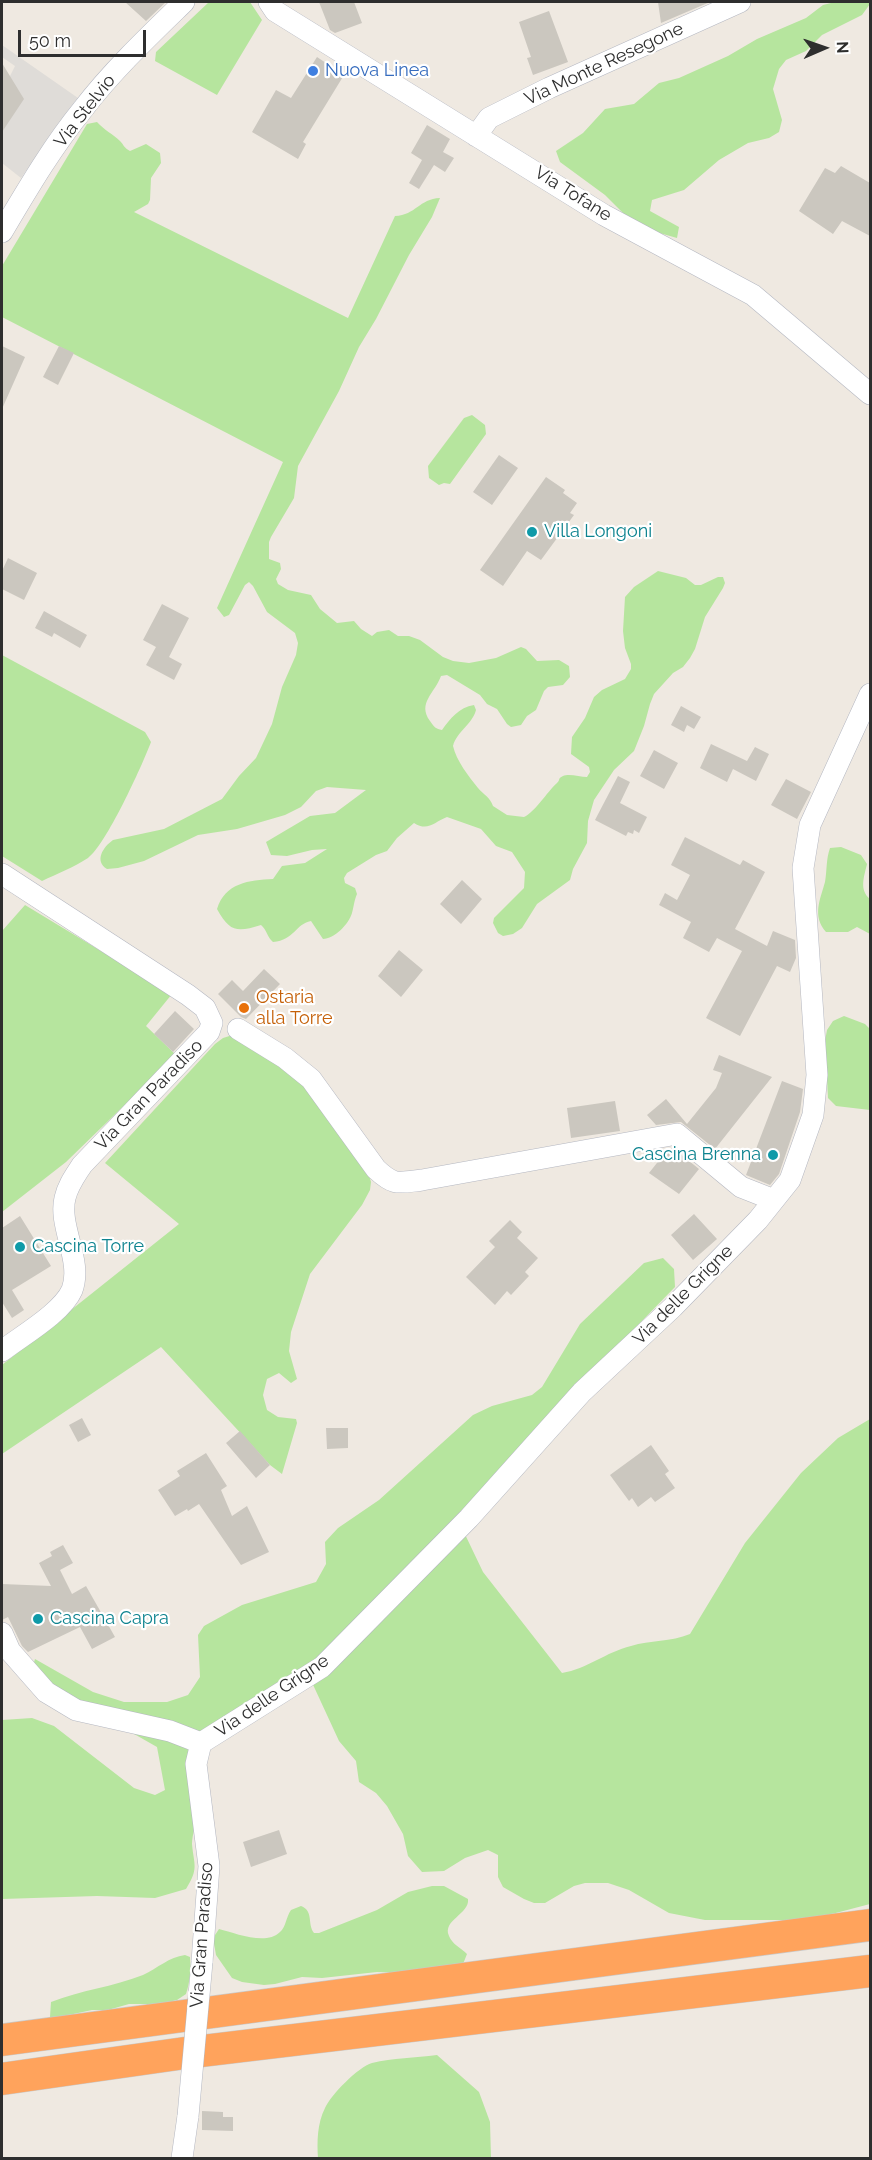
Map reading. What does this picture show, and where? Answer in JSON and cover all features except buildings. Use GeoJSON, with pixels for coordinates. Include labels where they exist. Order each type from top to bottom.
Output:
{"type":"FeatureCollection","features":[{"type":"Feature","properties":{"kind":"highway"},"geometry":{"type":"LineString","coordinates":[[2,2040],[870,1925]]}},
{"type":"Feature","properties":{"kind":"highway"},"geometry":{"type":"LineString","coordinates":[[2,2079],[197,2052],[870,1971]]}},
{"type":"Feature","properties":{"kind":"street","name":"Via Stelvio"},"geometry":{"type":"LineString","coordinates":[[2,232],[29,187],[82,109],[141,43],[184,2]]}},
{"type":"Feature","properties":{"kind":"street","name":"Via Tofane"},"geometry":{"type":"LineString","coordinates":[[269,2],[275,10],[604,214],[753,295],[870,394]]}},
{"type":"Feature","properties":{"kind":"street","name":"Via Monte Resegone"},"geometry":{"type":"LineString","coordinates":[[476,136],[489,118],[549,88],[740,2]]}},
{"type":"Feature","properties":{"kind":"street","name":"Via delle Grigne"},"geometry":{"type":"LineString","coordinates":[[201,1743],[322,1667],[469,1518],[582,1392],[673,1307],[758,1220],[790,1180],[813,1115],[817,1075],[803,868],[810,825],[870,694]]}},
{"type":"Feature","properties":{"kind":"street","name":"Via Gran Paradiso"},"geometry":{"type":"LineString","coordinates":[[2,874],[188,995],[205,1008],[212,1023],[209,1032],[82,1165],[70,1183],[64,1201],[75,1265],[72,1290],[60,1307],[2,1351]]}},
{"type":"Feature","properties":{"kind":"street"},"geometry":{"type":"LineString","coordinates":[[238,1029],[285,1058],[311,1079],[376,1169],[388,1180],[398,1183],[422,1180],[677,1134],[741,1187],[774,1200]]}},
{"type":"Feature","properties":{"kind":"street"},"geometry":{"type":"LineString","coordinates":[[2,1633],[10,1651],[46,1692],[76,1710],[170,1731],[201,1743]]}},
{"type":"Feature","properties":{"kind":"street","name":"Via Gran Paradiso"},"geometry":{"type":"LineString","coordinates":[[182,2158],[188,2116],[209,1866],[196,1764],[201,1743]]}},
{"type":"Feature","properties":{"kind":"green space"},"geometry":{"type":"Polygon","coordinates":[[[209,2],[250,2],[262,20],[217,95],[155,61],[156,52],[209,2]]]}},
{"type":"Feature","properties":{"kind":"green space"},"geometry":{"type":"Polygon","coordinates":[[[835,2],[868,2],[870,4],[862,15],[822,35],[806,51],[786,60],[779,69],[773,89],[782,120],[779,132],[769,138],[748,143],[719,160],[684,190],[652,200],[650,211],[679,227],[677,238],[656,232],[627,217],[605,195],[560,162],[556,151],[583,133],[605,109],[634,104],[659,83],[679,78],[728,56],[757,39],[806,18],[823,5],[835,2]]]}},
{"type":"Feature","properties":{"kind":"green space"},"geometry":{"type":"Polygon","coordinates":[[[97,122],[130,151],[146,144],[160,153],[161,163],[151,178],[150,200],[148,204],[134,212],[348,318],[395,216],[408,213],[427,201],[440,198],[432,217],[359,347],[339,391],[298,466],[294,498],[271,537],[269,559],[280,563],[281,569],[276,579],[278,584],[288,590],[311,595],[320,609],[337,623],[354,621],[372,636],[377,632],[389,630],[398,636],[409,636],[420,640],[443,657],[453,661],[469,663],[496,658],[521,647],[537,661],[559,660],[569,666],[570,677],[563,685],[548,687],[536,710],[527,716],[521,725],[511,727],[497,709],[487,704],[480,695],[447,675],[441,676],[428,698],[426,715],[434,726],[442,730],[459,711],[474,705],[476,710],[474,715],[453,746],[463,768],[493,806],[507,815],[524,817],[537,806],[561,777],[568,775],[587,777],[590,772],[589,767],[571,754],[572,737],[585,718],[594,697],[602,690],[625,679],[631,669],[623,631],[625,597],[634,587],[658,571],[686,578],[695,585],[723,577],[725,583],[723,588],[705,617],[690,658],[654,694],[634,751],[614,770],[594,800],[588,821],[587,843],[573,869],[570,880],[537,904],[522,928],[513,934],[503,936],[498,933],[493,923],[494,918],[524,888],[525,872],[512,852],[496,846],[481,829],[447,817],[423,827],[414,823],[397,838],[387,851],[347,873],[344,878],[345,883],[355,888],[357,894],[348,922],[332,936],[323,939],[311,921],[301,925],[286,938],[273,942],[261,925],[235,929],[226,923],[217,909],[226,893],[232,888],[255,880],[273,879],[282,866],[305,863],[327,849],[287,856],[271,855],[266,842],[310,816],[335,813],[366,790],[327,787],[316,791],[301,807],[285,815],[237,829],[198,835],[144,861],[118,868],[107,869],[103,866],[101,854],[113,840],[164,829],[222,799],[256,758],[272,724],[298,643],[295,633],[267,612],[249,582],[245,585],[229,615],[224,617],[217,608],[283,462],[2,317],[2,266],[87,124],[97,122]]]}},
{"type":"Feature","properties":{"kind":"green space"},"geometry":{"type":"Polygon","coordinates":[[[472,415],[485,425],[486,434],[450,484],[439,485],[429,478],[428,466],[464,418],[472,415]]]}},
{"type":"Feature","properties":{"kind":"green space"},"geometry":{"type":"Polygon","coordinates":[[[2,655],[145,732],[151,742],[123,804],[96,850],[83,861],[42,881],[2,856],[2,655]]]}},
{"type":"Feature","properties":{"kind":"green space"},"geometry":{"type":"Polygon","coordinates":[[[841,847],[861,855],[867,864],[863,887],[870,899],[870,934],[857,927],[848,932],[826,932],[819,920],[818,908],[830,848],[841,847]]]}},
{"type":"Feature","properties":{"kind":"green space"},"geometry":{"type":"Polygon","coordinates":[[[25,905],[172,994],[146,1026],[176,1055],[66,1162],[2,1212],[2,931],[25,905]]]}},
{"type":"Feature","properties":{"kind":"green space"},"geometry":{"type":"Polygon","coordinates":[[[844,1016],[865,1024],[870,1029],[870,1110],[836,1106],[828,1098],[825,1041],[827,1030],[833,1021],[844,1016]]]}},
{"type":"Feature","properties":{"kind":"green space"},"geometry":{"type":"Polygon","coordinates":[[[236,1034],[284,1061],[366,1165],[371,1182],[370,1190],[362,1205],[310,1274],[291,1332],[289,1351],[297,1379],[291,1383],[279,1373],[267,1379],[263,1395],[267,1410],[278,1417],[296,1419],[297,1423],[282,1474],[270,1465],[161,1347],[2,1454],[2,1365],[179,1224],[105,1163],[215,1044],[223,1038],[236,1034]]]}},
{"type":"Feature","properties":{"kind":"green space"},"geometry":{"type":"Polygon","coordinates":[[[663,1258],[674,1269],[675,1287],[567,1398],[461,1526],[483,1572],[562,1673],[571,1671],[613,1652],[638,1644],[690,1634],[745,1543],[801,1473],[838,1438],[870,1419],[870,1904],[809,1920],[705,1920],[669,1913],[629,1890],[608,1883],[585,1883],[574,1886],[545,1903],[534,1903],[503,1887],[498,1877],[498,1855],[488,1850],[465,1858],[444,1871],[422,1872],[408,1856],[403,1834],[387,1806],[376,1793],[359,1782],[356,1761],[339,1741],[309,1676],[187,1745],[196,1816],[192,1844],[194,1871],[186,1889],[155,1898],[97,1896],[2,1899],[2,1720],[32,1718],[54,1726],[134,1788],[155,1795],[165,1790],[157,1747],[69,1697],[31,1672],[35,1659],[93,1692],[124,1702],[167,1702],[188,1695],[200,1677],[198,1635],[204,1626],[242,1605],[316,1582],[326,1564],[325,1542],[338,1528],[379,1500],[473,1415],[492,1406],[532,1395],[542,1387],[580,1324],[644,1263],[663,1258]]]}},
{"type":"Feature","properties":{"kind":"green space"},"geometry":{"type":"Polygon","coordinates":[[[432,1886],[444,1886],[468,1899],[465,1909],[452,1921],[448,1930],[452,1941],[467,1954],[463,1964],[414,1973],[377,1972],[322,1978],[302,1977],[264,1985],[232,1978],[216,1955],[213,1938],[219,1929],[250,1937],[267,1938],[282,1930],[291,1910],[301,1906],[308,1911],[314,1933],[319,1933],[377,1910],[408,1892],[432,1886]]]}},
{"type":"Feature","properties":{"kind":"green space"},"geometry":{"type":"Polygon","coordinates":[[[185,1955],[190,1957],[189,1980],[186,1994],[177,2000],[161,2004],[129,2004],[108,2010],[92,2010],[55,2018],[50,2017],[51,2002],[132,1979],[174,1958],[185,1955]]]}},
{"type":"Feature","properties":{"kind":"green space"},"geometry":{"type":"Polygon","coordinates":[[[437,2055],[479,2092],[490,2122],[491,2158],[318,2158],[318,2133],[322,2114],[328,2102],[346,2082],[372,2063],[437,2055]]]}},
{"type":"Feature","properties":{"kind":"shaded area"},"geometry":{"type":"Polygon","coordinates":[[[2,45],[78,98],[21,178],[2,163],[2,121],[8,122],[10,76],[15,66],[2,57],[2,45]]]}},
{"type":"Feature","properties":{"kind":"place","name":"Nuova Linea"},"geometry":{"type":"Point","coordinates":[313,71]}},
{"type":"Feature","properties":{"kind":"place","name":"Villa Longoni"},"geometry":{"type":"Point","coordinates":[532,532]}},
{"type":"Feature","properties":{"kind":"place","name":"Ostaria alla Torre"},"geometry":{"type":"Point","coordinates":[244,1008]}},
{"type":"Feature","properties":{"kind":"place","name":"Cascina Brenna"},"geometry":{"type":"Point","coordinates":[773,1155]}},
{"type":"Feature","properties":{"kind":"place","name":"Cascina Torre"},"geometry":{"type":"Point","coordinates":[20,1247]}},
{"type":"Feature","properties":{"kind":"place","name":"Cascina Capra"},"geometry":{"type":"Point","coordinates":[38,1619]}}]}
